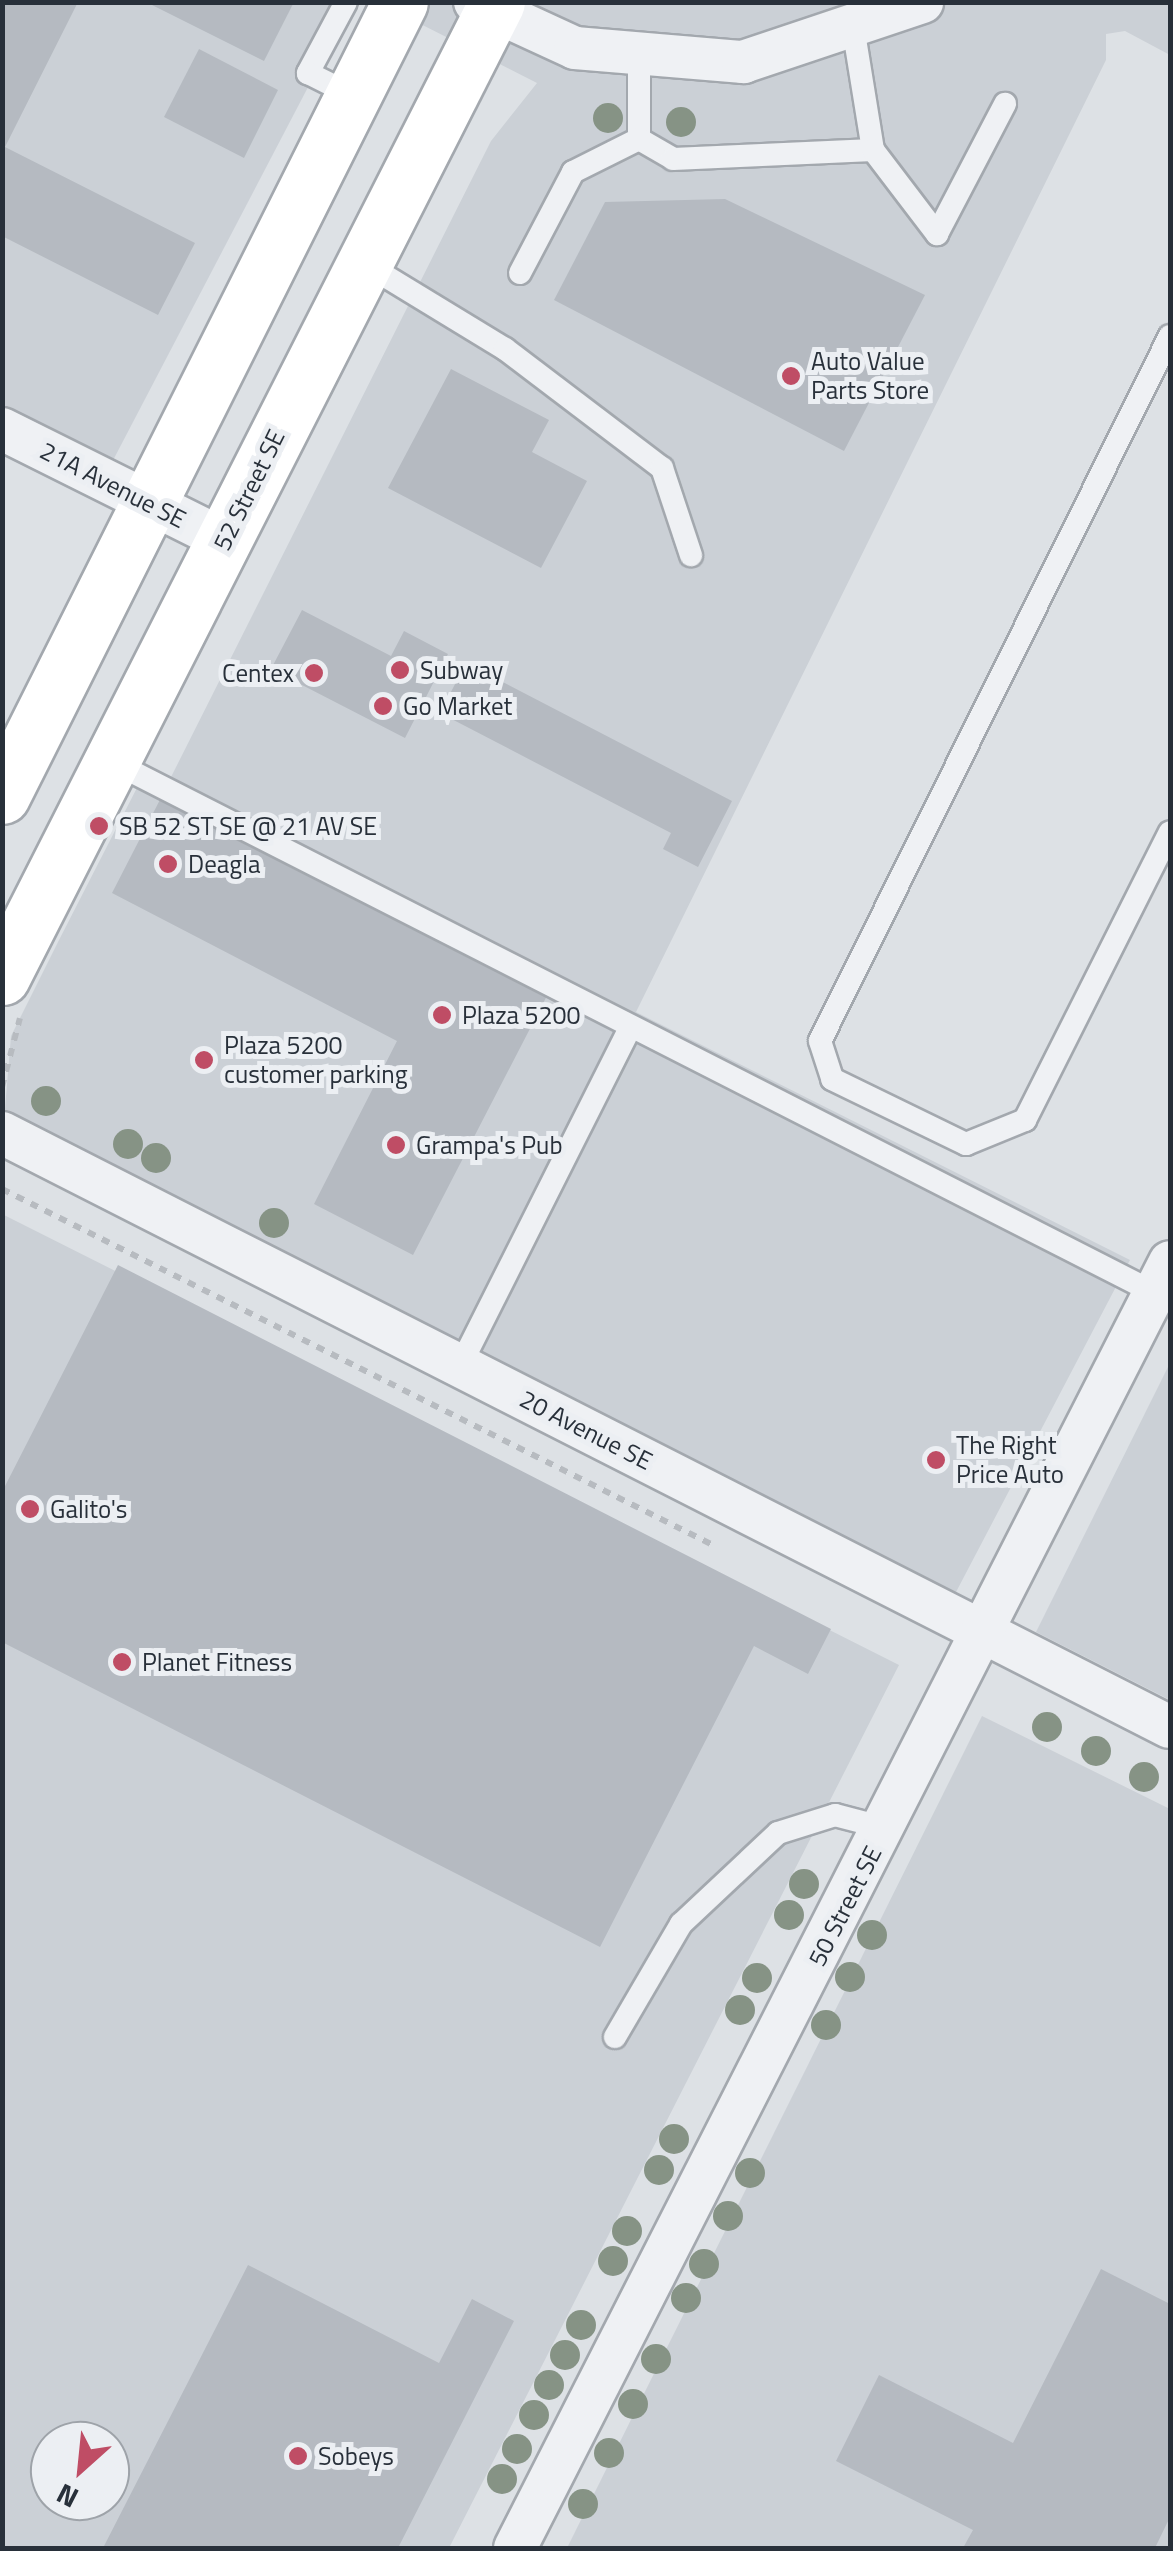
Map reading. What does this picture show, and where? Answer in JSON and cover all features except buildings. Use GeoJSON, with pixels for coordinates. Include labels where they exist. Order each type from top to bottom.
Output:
{"type":"FeatureCollection","features":[{"type":"Feature","properties":{"kind":"main road"},"geometry":{"type":"LineString","coordinates":[[2,796],[144,502],[399,3]]}},
{"type":"Feature","properties":{"kind":"main road","name":"52 Street SE"},"geometry":{"type":"LineString","coordinates":[[2,977],[364,264],[488,5]]}},
{"type":"Feature","properties":{"kind":"street"},"geometry":{"type":"LineString","coordinates":[[488,5],[576,48],[743,62],[922,2]]}},
{"type":"Feature","properties":{"kind":"street","name":"21A Avenue SE"},"geometry":{"type":"LineString","coordinates":[[2,429],[225,540]]}},
{"type":"Feature","properties":{"kind":"street","name":"20 Avenue SE"},"geometry":{"type":"LineString","coordinates":[[2,1133],[1170,1728]]}},
{"type":"Feature","properties":{"kind":"street","name":"50 Street SE"},"geometry":{"type":"LineString","coordinates":[[515,2548],[986,1634],[1163,1277]]}},
{"type":"Feature","properties":{"kind":"lane"},"geometry":{"type":"LineString","coordinates":[[346,2],[308,73],[352,95]]}},
{"type":"Feature","properties":{"kind":"lane"},"geometry":{"type":"LineString","coordinates":[[853,26],[873,150],[936,234],[1005,104]]}},
{"type":"Feature","properties":{"kind":"lane"},"geometry":{"type":"LineString","coordinates":[[639,54],[639,139]]}},
{"type":"Feature","properties":{"kind":"lane"},"geometry":{"type":"LineString","coordinates":[[639,139],[673,159],[873,150]]}},
{"type":"Feature","properties":{"kind":"lane"},"geometry":{"type":"LineString","coordinates":[[520,273],[572,172],[639,139]]}},
{"type":"Feature","properties":{"kind":"lane"},"geometry":{"type":"LineString","coordinates":[[364,264],[505,350],[662,468],[692,555]]}},
{"type":"Feature","properties":{"kind":"lane"},"geometry":{"type":"LineString","coordinates":[[1170,336],[820,1042],[832,1079],[966,1144],[1025,1120],[1170,832]]}},
{"type":"Feature","properties":{"kind":"lane"},"geometry":{"type":"LineString","coordinates":[[113,762],[630,1028],[1163,1277]]}},
{"type":"Feature","properties":{"kind":"lane"},"geometry":{"type":"LineString","coordinates":[[460,1366],[630,1028]]}},
{"type":"Feature","properties":{"kind":"lane"},"geometry":{"type":"LineString","coordinates":[[615,2037],[681,1924],[778,1833],[835,1815],[885,1828]]}},
{"type":"Feature","properties":{"kind":"path"},"geometry":{"type":"LineString","coordinates":[[2,1188],[734,1555]]}},
{"type":"Feature","properties":{"kind":"shaded area"},"geometry":{"type":"Polygon","coordinates":[[[2,3],[352,3],[109,468],[3,426],[2,3]]]}},
{"type":"Feature","properties":{"kind":"shaded area"},"geometry":{"type":"Polygon","coordinates":[[[379,3],[1170,3],[1170,55],[1125,31],[1106,34],[1106,60],[636,1012],[1130,1260],[955,1594],[460,1366],[3,1133],[11,1036],[58,942],[142,778],[165,789],[491,141],[537,83],[379,3]]]}},
{"type":"Feature","properties":{"kind":"shaded area"},"geometry":{"type":"Polygon","coordinates":[[[2,1214],[899,1665],[449,2548],[3,2548],[2,1214]]]}},
{"type":"Feature","properties":{"kind":"shaded area"},"geometry":{"type":"Polygon","coordinates":[[[1170,1363],[1170,1700],[1036,1632],[1170,1363]]]}},
{"type":"Feature","properties":{"kind":"shaded area"},"geometry":{"type":"Polygon","coordinates":[[[982,1716],[1170,1809],[1170,2548],[567,2548],[982,1716]]]}},
{"type":"Feature","properties":{"kind":"place","name":"Auto Value Parts Store"},"geometry":{"type":"Point","coordinates":[791,376]}},
{"type":"Feature","properties":{"kind":"place","name":"Subway"},"geometry":{"type":"Point","coordinates":[400,670]}},
{"type":"Feature","properties":{"kind":"place","name":"Centex"},"geometry":{"type":"Point","coordinates":[314,673]}},
{"type":"Feature","properties":{"kind":"place","name":"Go Market"},"geometry":{"type":"Point","coordinates":[383,706]}},
{"type":"Feature","properties":{"kind":"place","name":"SB 52 ST SE @ 21 AV SE"},"geometry":{"type":"Point","coordinates":[99,826]}},
{"type":"Feature","properties":{"kind":"place","name":"Deagla"},"geometry":{"type":"Point","coordinates":[168,864]}},
{"type":"Feature","properties":{"kind":"place","name":"Plaza 5200"},"geometry":{"type":"Point","coordinates":[442,1015]}},
{"type":"Feature","properties":{"kind":"place","name":"Plaza 5200 customer parking"},"geometry":{"type":"Point","coordinates":[204,1060]}},
{"type":"Feature","properties":{"kind":"place","name":"Grampa's Pub"},"geometry":{"type":"Point","coordinates":[396,1145]}},
{"type":"Feature","properties":{"kind":"place","name":"The Right Price Auto"},"geometry":{"type":"Point","coordinates":[936,1460]}},
{"type":"Feature","properties":{"kind":"place","name":"Galito's"},"geometry":{"type":"Point","coordinates":[30,1509]}},
{"type":"Feature","properties":{"kind":"place","name":"Planet Fitness"},"geometry":{"type":"Point","coordinates":[122,1662]}},
{"type":"Feature","properties":{"kind":"place","name":"Sobeys"},"geometry":{"type":"Point","coordinates":[298,2456]}}]}
